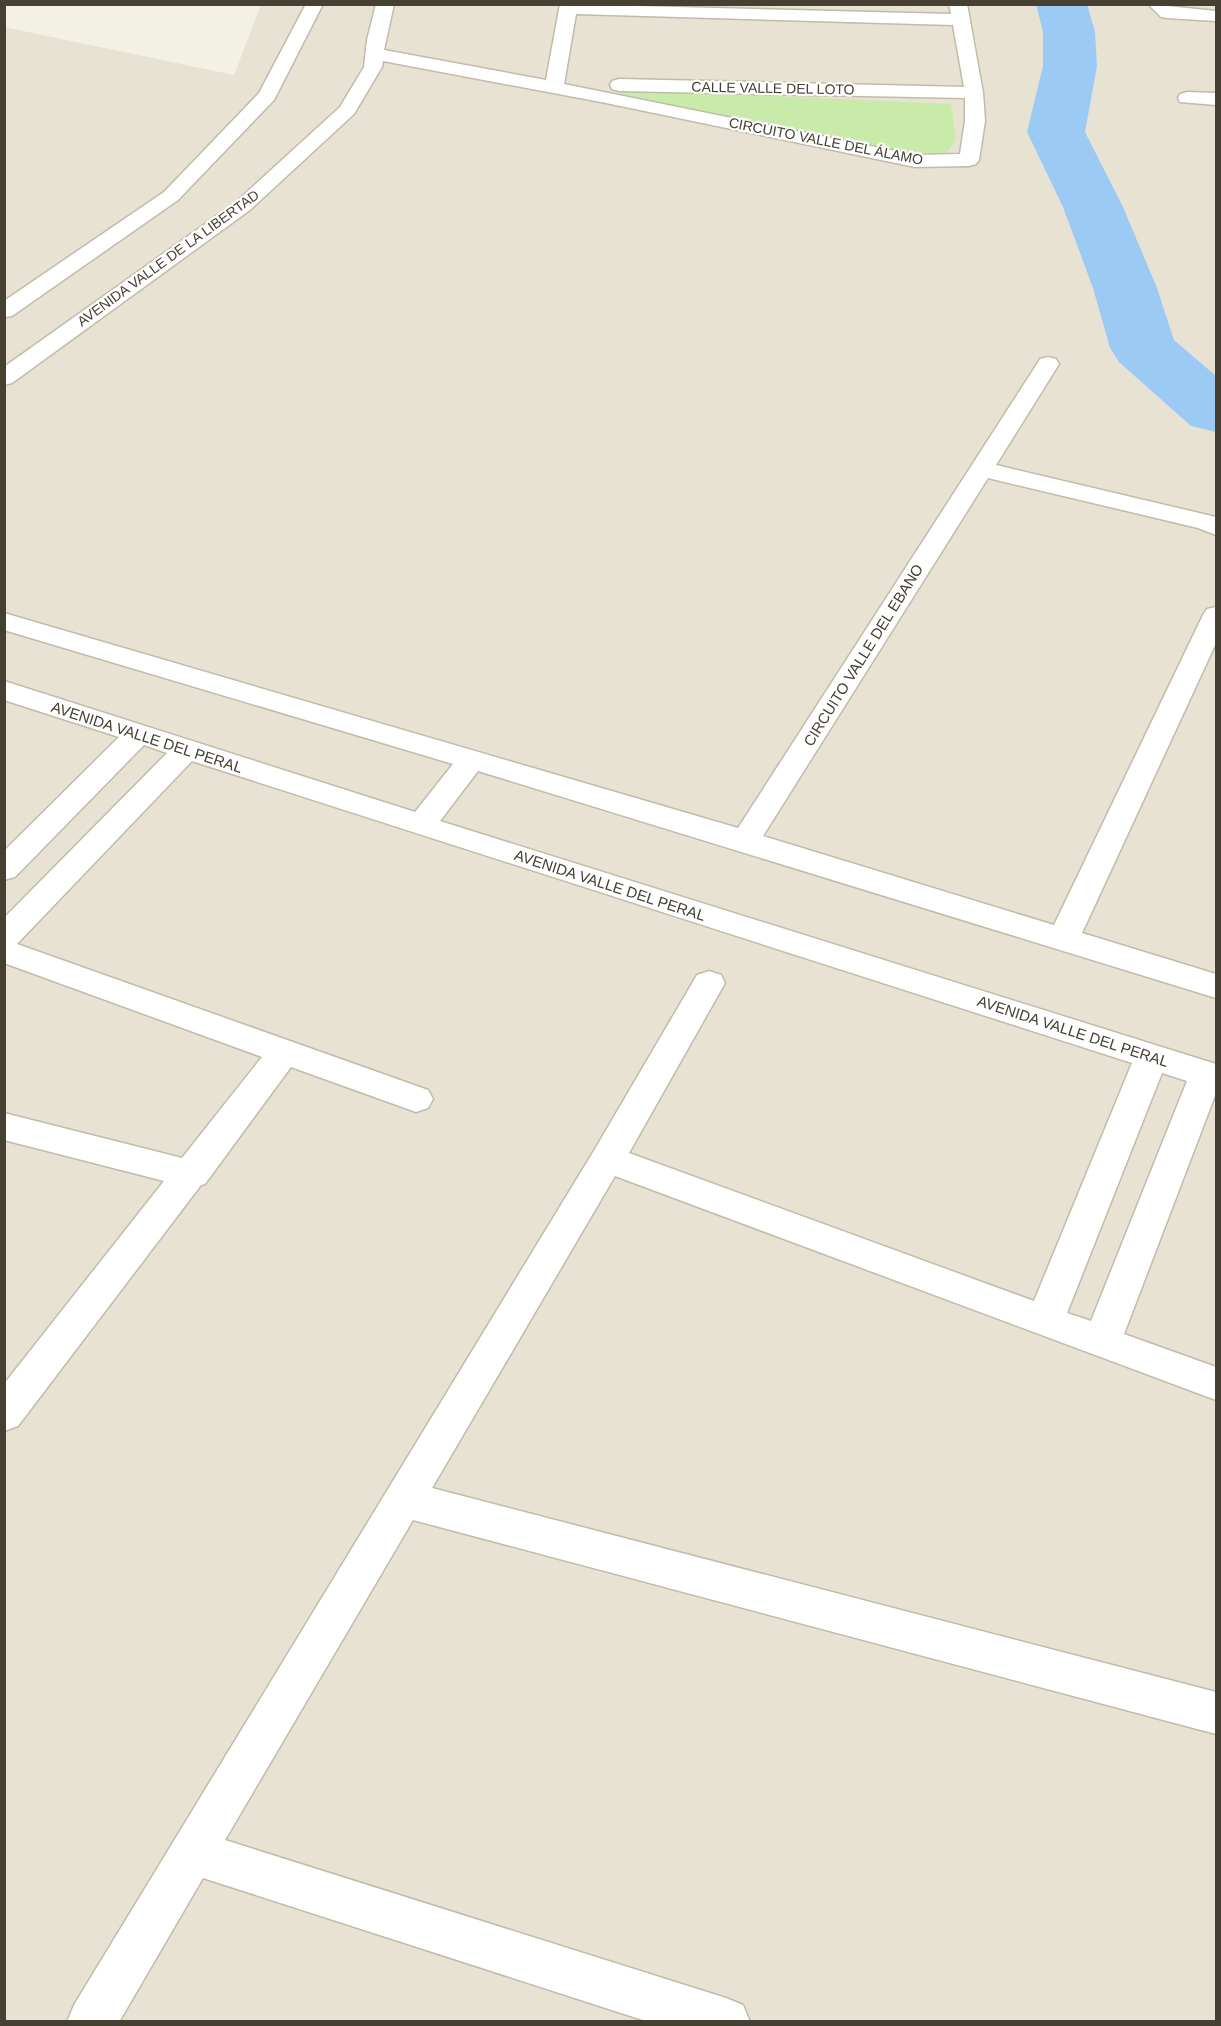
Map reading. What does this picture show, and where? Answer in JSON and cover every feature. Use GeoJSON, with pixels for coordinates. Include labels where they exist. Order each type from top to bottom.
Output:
{"type":"FeatureCollection","features":[{"type":"Feature","properties":{"kind":"street"},"geometry":{"type":"LineString","coordinates":[[4,311],[171,196],[267,96],[315,4]]}},
{"type":"Feature","properties":{"kind":"street","name":"AVENIDA VALLE DE LA LIBERTAD"},"geometry":{"type":"LineString","coordinates":[[4,378],[243,206],[347,110],[373,67],[385,4]]}},
{"type":"Feature","properties":{"kind":"street"},"geometry":{"type":"LineString","coordinates":[[1156,4],[1167,13],[1216,16]]}},
{"type":"Feature","properties":{"kind":"street"},"geometry":{"type":"LineString","coordinates":[[556,82],[569,7],[960,12]]}},
{"type":"Feature","properties":{"kind":"street","name":"CIRCUITO VALLE DEL ÁLAMO"},"geometry":{"type":"LineString","coordinates":[[375,47],[556,82],[588,91],[915,161],[947,162],[969,160],[975,121],[974,93],[960,12]]}},
{"type":"Feature","properties":{"kind":"street","name":"CALLE VALLE DEL LOTO"},"geometry":{"type":"LineString","coordinates":[[588,91],[630,84],[974,93]]}},
{"type":"Feature","properties":{"kind":"street"},"geometry":{"type":"LineString","coordinates":[[1187,98],[1216,99]]}},
{"type":"Feature","properties":{"kind":"street","name":"CIRCUITO VALLE DEL EBANO"},"geometry":{"type":"LineString","coordinates":[[745,841],[1048,364]]}},
{"type":"Feature","properties":{"kind":"street"},"geometry":{"type":"LineString","coordinates":[[982,469],[1207,522],[1216,527]]}},
{"type":"Feature","properties":{"kind":"street"},"geometry":{"type":"LineString","coordinates":[[1063,940],[1216,615]]}},
{"type":"Feature","properties":{"kind":"street"},"geometry":{"type":"LineString","coordinates":[[4,621],[745,841],[1216,986]]}},
{"type":"Feature","properties":{"kind":"street","name":"AVENIDA VALLE DEL PERAL"},"geometry":{"type":"LineString","coordinates":[[4,690],[421,825],[1212,1075]]}},
{"type":"Feature","properties":{"kind":"street"},"geometry":{"type":"LineString","coordinates":[[4,870],[139,734]]}},
{"type":"Feature","properties":{"kind":"street"},"geometry":{"type":"LineString","coordinates":[[4,938],[186,750]]}},
{"type":"Feature","properties":{"kind":"street"},"geometry":{"type":"LineString","coordinates":[[421,825],[472,759]]}},
{"type":"Feature","properties":{"kind":"street"},"geometry":{"type":"LineString","coordinates":[[4,951],[416,1099]]}},
{"type":"Feature","properties":{"kind":"street"},"geometry":{"type":"LineString","coordinates":[[90,2022],[607,1159],[709,982]]}},
{"type":"Feature","properties":{"kind":"street"},"geometry":{"type":"LineString","coordinates":[[4,1414],[284,1052]]}},
{"type":"Feature","properties":{"kind":"street"},"geometry":{"type":"LineString","coordinates":[[1045,1322],[1152,1056]]}},
{"type":"Feature","properties":{"kind":"street"},"geometry":{"type":"LineString","coordinates":[[1102,1341],[1212,1075]]}},
{"type":"Feature","properties":{"kind":"street"},"geometry":{"type":"LineString","coordinates":[[4,1126],[192,1173]]}},
{"type":"Feature","properties":{"kind":"street"},"geometry":{"type":"LineString","coordinates":[[607,1159],[1216,1384]]}},
{"type":"Feature","properties":{"kind":"street"},"geometry":{"type":"LineString","coordinates":[[404,1498],[1216,1713]]}},
{"type":"Feature","properties":{"kind":"street"},"geometry":{"type":"LineString","coordinates":[[192,1852],[726,2022]]}},
{"type":"Feature","properties":{"kind":"shaded area"},"geometry":{"type":"Polygon","coordinates":[[[261,5],[1216,5],[1216,2021],[5,2021],[4,27],[234,75],[261,5]]]}},
{"type":"Feature","properties":{"kind":"green space"},"geometry":{"type":"Polygon","coordinates":[[[622,89],[951,104],[956,140],[943,157],[916,154],[620,98],[622,89]]]}},
{"type":"Feature","properties":{"kind":"waterway"},"geometry":{"type":"LineString","coordinates":[[1061,4],[1069,32],[1070,66],[1056,132],[1093,207],[1125,288],[1143,348],[1216,411]]}}]}
